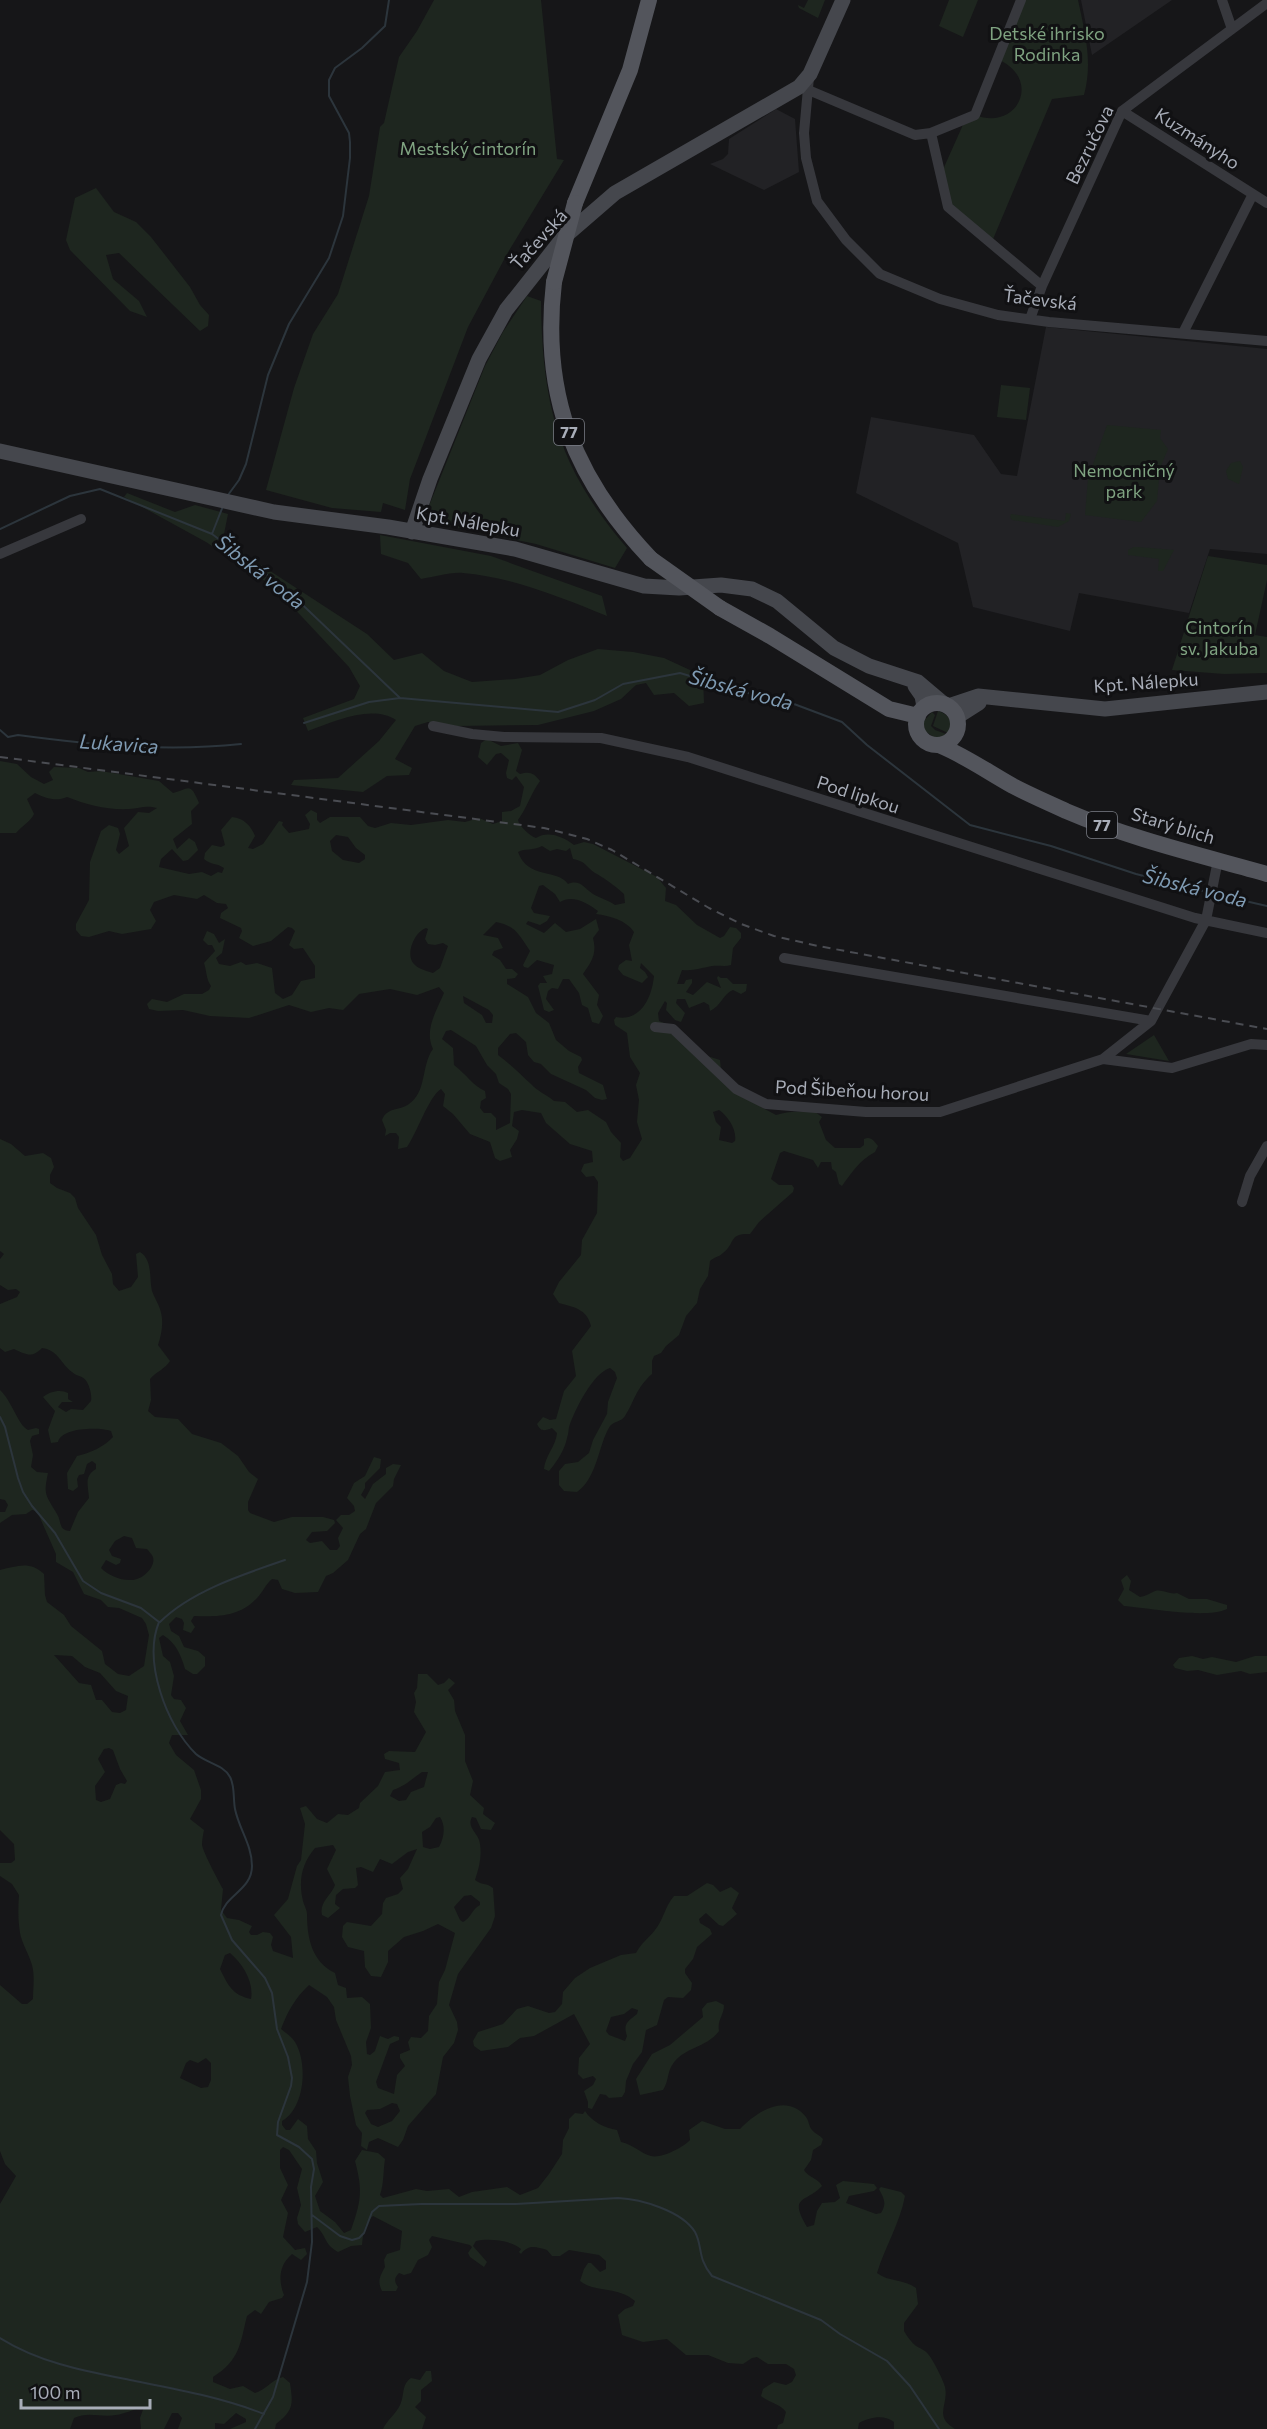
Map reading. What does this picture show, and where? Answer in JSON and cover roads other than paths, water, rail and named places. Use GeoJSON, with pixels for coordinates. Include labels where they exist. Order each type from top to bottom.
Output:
{"type":"FeatureCollection","features":[{"type":"Feature","properties":{"kind":"main road","name":"77"},"geometry":{"type":"LineString","coordinates":[[649,0],[630,69],[575,203],[554,282],[550,339],[554,376],[562,412],[578,455],[609,512],[651,559],[720,608],[889,709],[920,718]]}},
{"type":"Feature","properties":{"kind":"main road","name":"Ťačevská"},"geometry":{"type":"LineString","coordinates":[[412,532],[430,479],[479,359],[506,310],[557,245],[615,193],[808,81],[843,0]]}},
{"type":"Feature","properties":{"kind":"main road","name":"Kpt. Nálepku"},"geometry":{"type":"LineString","coordinates":[[0,451],[274,512],[515,549],[624,581],[663,588],[721,585],[752,589],[777,601],[834,648],[869,666],[923,686],[952,715],[993,697],[1105,709],[1267,692]]}},
{"type":"Feature","properties":{"kind":"main road"},"geometry":{"type":"LineString","coordinates":[[906,678],[918,688],[922,696],[920,718]]}},
{"type":"Feature","properties":{"kind":"main road","name":"77"},"geometry":{"type":"LineString","coordinates":[[941,746],[923,741],[920,718],[930,704],[952,715]]}},
{"type":"Feature","properties":{"kind":"main road"},"geometry":{"type":"LineString","coordinates":[[941,746],[953,739],[952,715]]}},
{"type":"Feature","properties":{"kind":"main road","name":"Starý blich"},"geometry":{"type":"LineString","coordinates":[[952,715],[974,761]]}},
{"type":"Feature","properties":{"kind":"main road","name":"Starý blich"},"geometry":{"type":"LineString","coordinates":[[941,746],[974,761],[1013,786],[1067,811],[1120,831],[1267,874]]}},
{"type":"Feature","properties":{"kind":"street"},"geometry":{"type":"LineString","coordinates":[[808,81],[915,135],[932,133],[975,115],[1021,0]]}},
{"type":"Feature","properties":{"kind":"street"},"geometry":{"type":"LineString","coordinates":[[1222,0],[1232,28]]}},
{"type":"Feature","properties":{"kind":"street","name":"Bezručova"},"geometry":{"type":"LineString","coordinates":[[1030,319],[1042,286],[1122,111],[1267,3]]}},
{"type":"Feature","properties":{"kind":"street","name":"Ťačevská"},"geometry":{"type":"LineString","coordinates":[[808,81],[804,133],[806,158],[817,201],[846,240],[880,274],[940,299],[998,315],[1267,341]]}},
{"type":"Feature","properties":{"kind":"street","name":"Kuzmányho"},"geometry":{"type":"LineString","coordinates":[[1122,111],[1267,203]]}},
{"type":"Feature","properties":{"kind":"street","name":"Ťačevská"},"geometry":{"type":"LineString","coordinates":[[932,133],[948,207],[1042,286]]}},
{"type":"Feature","properties":{"kind":"street"},"geometry":{"type":"LineString","coordinates":[[1184,333],[1253,194]]}},
{"type":"Feature","properties":{"kind":"street"},"geometry":{"type":"LineString","coordinates":[[0,554],[81,519]]}},
{"type":"Feature","properties":{"kind":"street","name":"Pod lipkou"},"geometry":{"type":"LineString","coordinates":[[433,726],[472,734],[504,737],[601,738],[688,757],[1079,883],[1206,920],[1267,933]]}},
{"type":"Feature","properties":{"kind":"street","name":"Pod Šibeňou horou"},"geometry":{"type":"LineString","coordinates":[[655,1027],[673,1029],[736,1089],[766,1104],[866,1112],[940,1112],[1103,1059],[1151,1021],[1206,920],[1218,860]]}},
{"type":"Feature","properties":{"kind":"street"},"geometry":{"type":"LineString","coordinates":[[784,958],[1151,1021]]}},
{"type":"Feature","properties":{"kind":"street","name":"Pod Šibeňou horou"},"geometry":{"type":"LineString","coordinates":[[1103,1059],[1172,1068],[1251,1044],[1267,1045]]}},
{"type":"Feature","properties":{"kind":"street"},"geometry":{"type":"LineString","coordinates":[[1242,1202],[1250,1176],[1267,1146]]}},
{"type":"Feature","properties":{"kind":"waterway"},"geometry":{"type":"LineString","coordinates":[[228,495],[239,480],[246,464],[268,375],[289,324],[329,258],[343,216],[350,142],[349,133],[329,96],[329,80],[335,68],[362,48],[385,26],[389,0]]}},
{"type":"Feature","properties":{"kind":"waterway","name":"Šibská voda"},"geometry":{"type":"LineString","coordinates":[[0,529],[70,496],[100,489],[212,534],[287,590],[400,698],[558,712],[595,700],[623,684],[680,673],[743,692],[786,701],[842,722],[867,745],[970,825],[1051,846],[1136,874],[1207,892]]}},
{"type":"Feature","properties":{"kind":"waterway"},"geometry":{"type":"LineString","coordinates":[[212,534],[223,506]]}},
{"type":"Feature","properties":{"kind":"waterway","name":"Lukavica"},"geometry":{"type":"LineString","coordinates":[[304,723],[369,702],[400,698]]}},
{"type":"Feature","properties":{"kind":"waterway","name":"Lukavica"},"geometry":{"type":"LineString","coordinates":[[0,730],[8,737],[18,735],[130,746],[185,747],[241,744]]}},
{"type":"Feature","properties":{"kind":"waterway","name":"Šibská voda"},"geometry":{"type":"LineString","coordinates":[[1215,894],[1267,906]]}},
{"type":"Feature","properties":{"kind":"waterway"},"geometry":{"type":"LineString","coordinates":[[0,1417],[5,1427],[23,1492],[55,1533],[83,1581],[101,1593],[141,1608],[159,1622],[154,1655],[160,1692],[167,1710],[175,1727],[196,1754],[219,1766],[230,1777],[233,1784],[234,1805],[250,1851],[252,1866],[248,1881],[223,1908],[221,1915],[232,1940],[265,1978],[272,1993],[277,2029],[288,2057],[292,2078],[278,2122],[277,2135],[299,2147],[312,2159],[314,2169],[311,2187],[312,2242],[307,2282],[273,2397],[255,2429]]}},
{"type":"Feature","properties":{"kind":"waterway"},"geometry":{"type":"LineString","coordinates":[[160,1622],[202,1592],[285,1560]]}},
{"type":"Feature","properties":{"kind":"waterway"},"geometry":{"type":"LineString","coordinates":[[312,2215],[340,2236],[352,2240],[364,2233],[372,2212],[379,2206],[516,2204],[618,2198],[649,2204],[671,2212],[689,2225],[695,2232],[704,2264],[712,2276],[821,2320],[840,2334],[887,2361],[910,2386],[939,2429]]}},
{"type":"Feature","properties":{"kind":"waterway"},"geometry":{"type":"LineString","coordinates":[[0,2338],[31,2354],[63,2365],[198,2394],[264,2414]]}},
{"type":"Feature","properties":{"kind":"railway"},"geometry":{"type":"LineString","coordinates":[[0,757],[544,828],[587,839],[612,850],[709,908],[741,924],[774,936],[1267,1029]]}},
{"type":"Feature","properties":{"kind":"park label","name":"Detské ihrisko Rodinka"},"geometry":{"type":"Point","coordinates":[1047,44]}},
{"type":"Feature","properties":{"kind":"park label","name":"Mestský cintorín"},"geometry":{"type":"Point","coordinates":[468,149]}},
{"type":"Feature","properties":{"kind":"park label","name":"Nemocničný park"},"geometry":{"type":"Point","coordinates":[1124,481]}},
{"type":"Feature","properties":{"kind":"park label","name":"Cintorín sv. Jakuba"},"geometry":{"type":"Point","coordinates":[1219,638]}}]}
